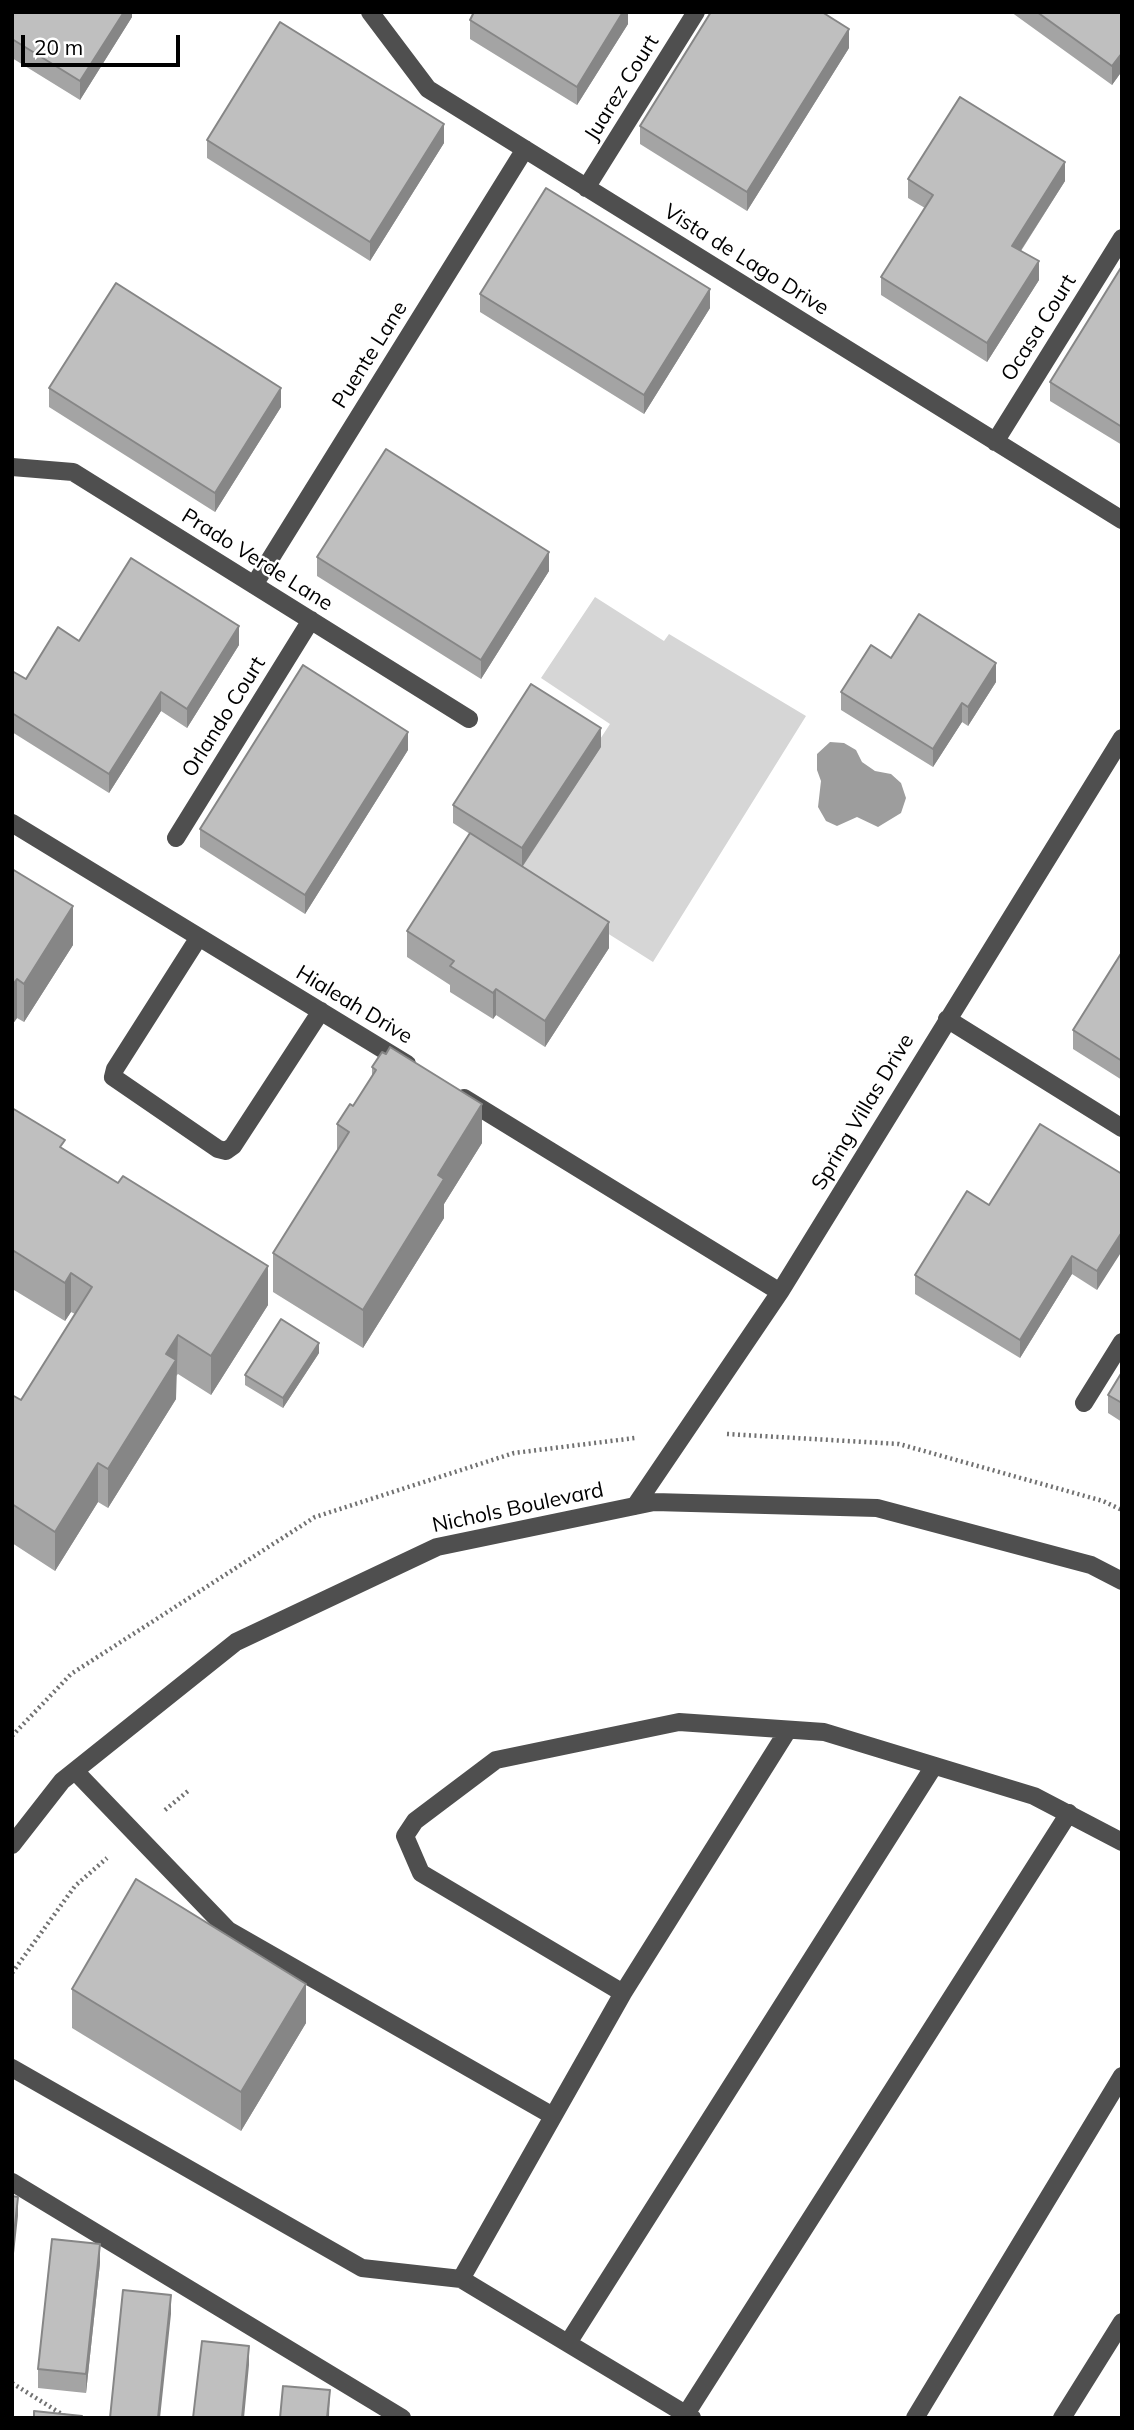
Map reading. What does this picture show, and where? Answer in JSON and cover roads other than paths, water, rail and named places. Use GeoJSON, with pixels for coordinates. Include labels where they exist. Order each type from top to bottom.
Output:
{"type":"FeatureCollection","features":[{"type":"Feature","properties":{"kind":"street","name":"Vista de Lago Drive"},"geometry":{"type":"LineString","coordinates":[[370,12],[428,89],[1122,520]]}},
{"type":"Feature","properties":{"kind":"street","name":"Juarez Court"},"geometry":{"type":"LineString","coordinates":[[586,188],[696,12]]}},
{"type":"Feature","properties":{"kind":"street","name":"Puente Lane"},"geometry":{"type":"LineString","coordinates":[[254,585],[525,149]]}},
{"type":"Feature","properties":{"kind":"street","name":"Ocasa Court"},"geometry":{"type":"LineString","coordinates":[[995,442],[1122,238]]}},
{"type":"Feature","properties":{"kind":"street","name":"Prado Verde Lane"},"geometry":{"type":"LineString","coordinates":[[12,467],[73,472],[469,719]]}},
{"type":"Feature","properties":{"kind":"street","name":"Orlando Court"},"geometry":{"type":"LineString","coordinates":[[176,838],[311,620]]}},
{"type":"Feature","properties":{"kind":"street","name":"Spring Villas Drive"},"geometry":{"type":"LineString","coordinates":[[635,1506],[780,1292],[1122,738]]}},
{"type":"Feature","properties":{"kind":"street","name":"Hialeah Drive"},"geometry":{"type":"LineString","coordinates":[[12,823],[427,1076]]}},
{"type":"Feature","properties":{"kind":"street"},"geometry":{"type":"LineString","coordinates":[[199,937],[115,1069],[113,1077],[218,1149],[226,1151],[233,1146],[321,1011]]}},
{"type":"Feature","properties":{"kind":"street"},"geometry":{"type":"LineString","coordinates":[[947,1018],[1122,1128]]}},
{"type":"Feature","properties":{"kind":"street"},"geometry":{"type":"LineString","coordinates":[[450,1090],[780,1292]]}},
{"type":"Feature","properties":{"kind":"street"},"geometry":{"type":"LineString","coordinates":[[1084,1403],[1122,1342]]}},
{"type":"Feature","properties":{"kind":"street","name":"Nichols Boulevard"},"geometry":{"type":"LineString","coordinates":[[12,1845],[62,1781],[236,1642],[437,1547],[654,1502],[877,1508],[1091,1565],[1122,1581]]}},
{"type":"Feature","properties":{"kind":"street"},"geometry":{"type":"LineString","coordinates":[[623,1993],[421,1873],[405,1836],[415,1821],[496,1760],[679,1722],[824,1732],[1034,1796],[1122,1842]]}},
{"type":"Feature","properties":{"kind":"street"},"geometry":{"type":"LineString","coordinates":[[461,2279],[623,1993],[788,1730]]}},
{"type":"Feature","properties":{"kind":"street"},"geometry":{"type":"LineString","coordinates":[[568,2343],[934,1766]]}},
{"type":"Feature","properties":{"kind":"street"},"geometry":{"type":"LineString","coordinates":[[75,1771],[228,1930],[553,2116]]}},
{"type":"Feature","properties":{"kind":"street"},"geometry":{"type":"LineString","coordinates":[[12,2068],[362,2268],[461,2279],[689,2416],[1069,1814]]}},
{"type":"Feature","properties":{"kind":"street"},"geometry":{"type":"LineString","coordinates":[[915,2418],[1122,2076]]}},
{"type":"Feature","properties":{"kind":"street"},"geometry":{"type":"LineString","coordinates":[[12,2182],[401,2418]]}},
{"type":"Feature","properties":{"kind":"street"},"geometry":{"type":"LineString","coordinates":[[1062,2418],[1122,2322]]}}]}
